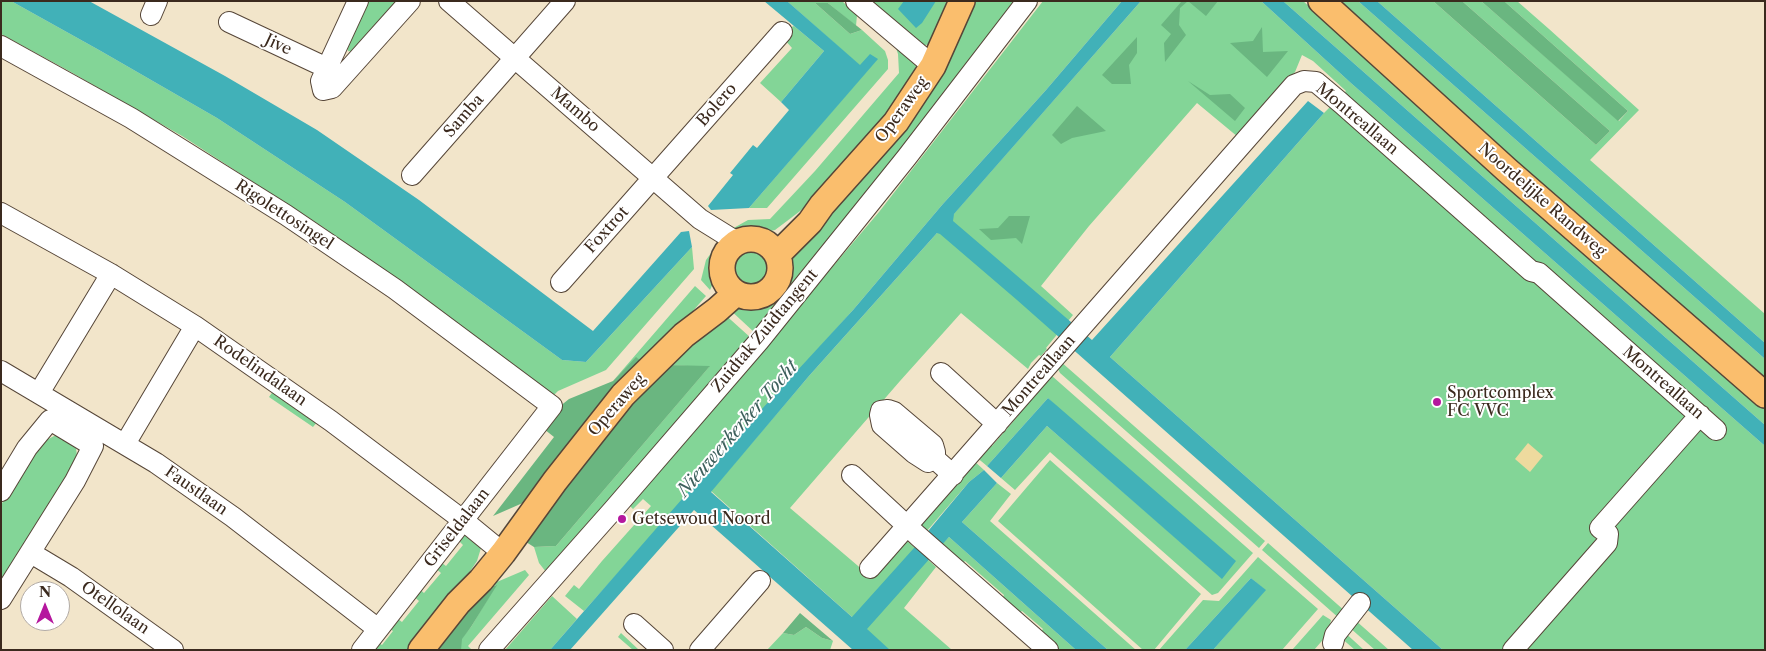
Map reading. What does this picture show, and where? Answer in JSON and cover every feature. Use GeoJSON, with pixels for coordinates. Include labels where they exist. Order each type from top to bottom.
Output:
{"type":"FeatureCollection","features":[{"type":"Feature","properties":{"kind":"main road","name":"Operaweg"},"geometry":{"type":"LineString","coordinates":[[771,249],[810,222],[896,122],[933,66],[962,1]]}},
{"type":"Feature","properties":{"kind":"main road","name":"Noordelijke Randweg"},"geometry":{"type":"LineString","coordinates":[[1321,1],[1507,170],[1765,395]]}},
{"type":"Feature","properties":{"kind":"main road"},"geometry":{"type":"LineString","coordinates":[[751,239],[771,249],[779,264],[779,273],[771,289],[754,297],[744,297],[730,287],[721,267],[731,247],[751,239]]}},
{"type":"Feature","properties":{"kind":"main road","name":"Operaweg"},"geometry":{"type":"LineString","coordinates":[[421,650],[458,603],[481,580],[499,549],[623,395],[684,335],[692,318],[730,287]]}},
{"type":"Feature","properties":{"kind":"street"},"geometry":{"type":"LineString","coordinates":[[358,1],[321,81],[323,90],[332,88],[410,1]]}},
{"type":"Feature","properties":{"kind":"street","name":"Mambo"},"geometry":{"type":"LineString","coordinates":[[449,1],[731,247]]}},
{"type":"Feature","properties":{"kind":"street","name":"Samba"},"geometry":{"type":"LineString","coordinates":[[412,174],[565,1]]}},
{"type":"Feature","properties":{"kind":"street"},"geometry":{"type":"LineString","coordinates":[[856,1],[933,66]]}},
{"type":"Feature","properties":{"kind":"street","name":"Zuidtak Zuidtangent"},"geometry":{"type":"LineString","coordinates":[[489,650],[759,341],[907,157],[1027,1]]}},
{"type":"Feature","properties":{"kind":"street","name":"Jive"},"geometry":{"type":"LineString","coordinates":[[229,22],[327,68]]}},
{"type":"Feature","properties":{"kind":"street","name":"Bolero"},"geometry":{"type":"LineString","coordinates":[[653,178],[782,32]]}},
{"type":"Feature","properties":{"kind":"street","name":"Rigolettosingel"},"geometry":{"type":"LineString","coordinates":[[1,46],[131,118],[286,215],[395,289],[552,406]]}},
{"type":"Feature","properties":{"kind":"street"},"geometry":{"type":"LineString","coordinates":[[337,47],[356,60]]}},
{"type":"Feature","properties":{"kind":"street","name":"Montreallaan"},"geometry":{"type":"LineString","coordinates":[[870,568],[913,531],[953,475],[1060,350],[1294,85],[1298,82],[1310,80],[1316,82],[1341,103],[1531,271],[1539,274],[1716,430]]}},
{"type":"Feature","properties":{"kind":"street","name":"Foxtrot"},"geometry":{"type":"LineString","coordinates":[[561,282],[653,178]]}},
{"type":"Feature","properties":{"kind":"street","name":"Rodelindalaan"},"geometry":{"type":"LineString","coordinates":[[1,213],[111,274],[195,326],[331,421],[499,549]]}},
{"type":"Feature","properties":{"kind":"street"},"geometry":{"type":"LineString","coordinates":[[39,394],[111,274]]}},
{"type":"Feature","properties":{"kind":"street"},"geometry":{"type":"LineString","coordinates":[[124,444],[195,326]]}},
{"type":"Feature","properties":{"kind":"street","name":"Faustlaan"},"geometry":{"type":"LineString","coordinates":[[1,371],[156,463],[233,517],[378,629]]}},
{"type":"Feature","properties":{"kind":"street"},"geometry":{"type":"LineString","coordinates":[[941,373],[997,424]]}},
{"type":"Feature","properties":{"kind":"street","name":"Griseldalaan"},"geometry":{"type":"LineString","coordinates":[[362,650],[552,406]]}},
{"type":"Feature","properties":{"kind":"street"},"geometry":{"type":"LineString","coordinates":[[1513,650],[1607,543],[1608,534],[1600,528],[1700,415]]}},
{"type":"Feature","properties":{"kind":"street"},"geometry":{"type":"LineString","coordinates":[[1,491],[27,448],[50,420],[93,446],[1,599]]}},
{"type":"Feature","properties":{"kind":"street"},"geometry":{"type":"LineString","coordinates":[[935,459],[953,475]]}},
{"type":"Feature","properties":{"kind":"street"},"geometry":{"type":"LineString","coordinates":[[852,475],[1048,650]]}},
{"type":"Feature","properties":{"kind":"street","name":"Otellolaan"},"geometry":{"type":"LineString","coordinates":[[30,553],[71,577],[173,650]]}},
{"type":"Feature","properties":{"kind":"street"},"geometry":{"type":"LineString","coordinates":[[700,650],[760,581]]}},
{"type":"Feature","properties":{"kind":"street"},"geometry":{"type":"LineString","coordinates":[[1333,648],[1335,635],[1360,603]]}},
{"type":"Feature","properties":{"kind":"street"},"geometry":{"type":"LineString","coordinates":[[634,624],[663,650]]}},
{"type":"Feature","properties":{"kind":"green space"},"geometry":{"type":"Polygon","coordinates":[[[1,1],[11,1],[217,118],[345,202],[562,360],[586,362],[692,247],[694,269],[606,370],[558,391],[550,399],[508,361],[341,240],[325,233],[326,229],[182,136],[1,34],[1,1]]]}},
{"type":"Feature","properties":{"kind":"green space"},"geometry":{"type":"Polygon","coordinates":[[[367,1],[404,1],[353,52],[348,51],[346,43],[367,1]]]}},
{"type":"Feature","properties":{"kind":"green space"},"geometry":{"type":"Polygon","coordinates":[[[787,1],[842,1],[857,15],[856,26],[828,3],[815,3],[850,34],[862,30],[885,51],[888,69],[767,208],[749,208],[877,59],[860,66],[787,1]]]}},
{"type":"Feature","properties":{"kind":"green space"},"geometry":{"type":"Polygon","coordinates":[[[868,1],[956,1],[932,43],[921,45],[868,1]]]}},
{"type":"Feature","properties":{"kind":"green space"},"geometry":{"type":"Polygon","coordinates":[[[973,1],[1016,1],[808,269],[755,333],[727,307],[740,302],[767,300],[775,297],[780,291],[787,277],[787,260],[973,1]]]}},
{"type":"Feature","properties":{"kind":"green space"},"geometry":{"type":"Polygon","coordinates":[[[1043,1],[1122,1],[1046,90],[942,205],[853,310],[584,611],[565,596],[574,585],[579,589],[651,506],[643,499],[633,509],[627,503],[767,344],[879,212],[1043,1]]]}},
{"type":"Feature","properties":{"kind":"green space","name":"Sportcomplex FC VVC"},"geometry":{"type":"Polygon","coordinates":[[[1141,1],[1261,1],[1352,84],[1765,446],[1765,650],[1443,650],[1110,357],[1324,113],[1346,91],[1313,61],[1302,55],[1295,72],[1238,137],[1197,103],[1089,226],[1041,286],[1073,315],[1047,349],[1031,363],[1028,369],[961,313],[790,508],[871,577],[905,539],[936,567],[904,608],[952,650],[889,650],[711,491],[809,376],[1141,1]]]}},
{"type":"Feature","properties":{"kind":"green space"},"geometry":{"type":"Polygon","coordinates":[[[1182,1],[1188,1],[1180,8],[1179,25],[1186,35],[1165,62],[1164,43],[1171,34],[1161,25],[1182,1]]]}},
{"type":"Feature","properties":{"kind":"green space"},"geometry":{"type":"Polygon","coordinates":[[[1188,1],[1218,1],[1206,16],[1188,1]]]}},
{"type":"Feature","properties":{"kind":"green space"},"geometry":{"type":"Polygon","coordinates":[[[1283,1],[1303,1],[1393,80],[1765,408],[1765,425],[1283,1]]]}},
{"type":"Feature","properties":{"kind":"green space"},"geometry":{"type":"Polygon","coordinates":[[[1333,1],[1358,1],[1765,359],[1765,378],[1333,1]]]}},
{"type":"Feature","properties":{"kind":"green space"},"geometry":{"type":"Polygon","coordinates":[[[1377,1],[1433,1],[1596,145],[1610,131],[1462,1],[1481,1],[1619,121],[1628,111],[1504,1],[1517,1],[1549,29],[1639,110],[1590,160],[1765,314],[1765,343],[1377,1]]]}},
{"type":"Feature","properties":{"kind":"green space"},"geometry":{"type":"Polygon","coordinates":[[[1433,1],[1462,1],[1610,131],[1596,145],[1433,1]]]}},
{"type":"Feature","properties":{"kind":"green space"},"geometry":{"type":"Polygon","coordinates":[[[1481,1],[1504,1],[1628,111],[1618,121],[1481,1]]]}},
{"type":"Feature","properties":{"kind":"green space"},"geometry":{"type":"Polygon","coordinates":[[[815,3],[828,3],[862,30],[850,34],[815,3]]]}},
{"type":"Feature","properties":{"kind":"green space"},"geometry":{"type":"Polygon","coordinates":[[[794,26],[824,51],[781,102],[760,83],[792,48],[784,39],[789,28],[794,26]]]}},
{"type":"Feature","properties":{"kind":"green space"},"geometry":{"type":"Polygon","coordinates":[[[1262,27],[1263,52],[1288,51],[1267,77],[1230,43],[1253,41],[1262,27]]]}},
{"type":"Feature","properties":{"kind":"green space"},"geometry":{"type":"Polygon","coordinates":[[[1137,37],[1137,53],[1129,65],[1131,84],[1112,84],[1102,75],[1137,37]]]}},
{"type":"Feature","properties":{"kind":"green space"},"geometry":{"type":"Polygon","coordinates":[[[895,45],[913,59],[916,66],[915,76],[897,107],[808,205],[775,230],[766,232],[730,230],[748,220],[770,219],[815,171],[899,73],[898,54],[895,45]]]}},
{"type":"Feature","properties":{"kind":"green space"},"geometry":{"type":"Polygon","coordinates":[[[1188,81],[1210,95],[1230,94],[1245,108],[1235,121],[1188,81]]]}},
{"type":"Feature","properties":{"kind":"green space"},"geometry":{"type":"Polygon","coordinates":[[[1077,106],[1106,131],[1072,138],[1061,144],[1052,135],[1077,106]]]}},
{"type":"Feature","properties":{"kind":"green space"},"geometry":{"type":"Polygon","coordinates":[[[1009,216],[1030,216],[1022,244],[1016,238],[991,240],[979,229],[998,228],[1009,216]]]}},
{"type":"Feature","properties":{"kind":"green space"},"geometry":{"type":"Polygon","coordinates":[[[714,249],[715,279],[710,290],[701,280],[706,260],[714,249]]]}},
{"type":"Feature","properties":{"kind":"green space"},"geometry":{"type":"Polygon","coordinates":[[[756,250],[766,257],[769,268],[760,282],[749,284],[739,279],[734,269],[734,263],[740,253],[756,250]]]}},
{"type":"Feature","properties":{"kind":"green space"},"geometry":{"type":"Polygon","coordinates":[[[695,286],[706,296],[657,352],[632,373],[640,360],[636,358],[613,381],[695,286]]]}},
{"type":"Feature","properties":{"kind":"green space"},"geometry":{"type":"Polygon","coordinates":[[[721,311],[751,338],[546,572],[539,563],[534,547],[556,546],[709,367],[666,365],[721,311]]]}},
{"type":"Feature","properties":{"kind":"green space"},"geometry":{"type":"Polygon","coordinates":[[[636,357],[640,360],[632,373],[525,502],[493,516],[554,437],[544,429],[559,407],[569,399],[613,381],[636,357]]]}},
{"type":"Feature","properties":{"kind":"green space"},"geometry":{"type":"Polygon","coordinates":[[[1060,361],[1265,541],[1259,548],[1060,373],[1057,367],[1060,361]]]}},
{"type":"Feature","properties":{"kind":"green space"},"geometry":{"type":"Polygon","coordinates":[[[666,365],[710,366],[556,546],[534,547],[526,542],[522,538],[624,406],[666,365]]]}},
{"type":"Feature","properties":{"kind":"green space"},"geometry":{"type":"Polygon","coordinates":[[[1047,375],[1052,376],[1253,553],[1218,593],[1212,595],[1050,452],[1015,490],[1001,478],[1047,426],[1222,578],[1048,398],[987,466],[975,456],[988,443],[992,446],[1018,416],[1014,412],[1047,375]]]}},
{"type":"Feature","properties":{"kind":"green space"},"geometry":{"type":"Polygon","coordinates":[[[274,390],[318,421],[313,427],[269,397],[274,390]]]}},
{"type":"Feature","properties":{"kind":"green space"},"geometry":{"type":"Polygon","coordinates":[[[56,435],[71,438],[76,448],[78,464],[1,592],[1,505],[37,445],[56,435]]]}},
{"type":"Feature","properties":{"kind":"green space"},"geometry":{"type":"Polygon","coordinates":[[[973,460],[984,470],[969,482],[926,532],[919,527],[923,515],[937,507],[965,476],[962,473],[973,460]]]}},
{"type":"Feature","properties":{"kind":"green space"},"geometry":{"type":"Polygon","coordinates":[[[1050,460],[1201,594],[1154,650],[1143,650],[998,521],[1050,460]]]}},
{"type":"Feature","properties":{"kind":"green space"},"geometry":{"type":"Polygon","coordinates":[[[997,483],[1011,494],[990,521],[1136,650],[1108,650],[962,522],[997,483]]]}},
{"type":"Feature","properties":{"kind":"green space"},"geometry":{"type":"Polygon","coordinates":[[[470,534],[481,548],[477,561],[450,601],[412,650],[372,650],[375,640],[382,645],[393,631],[386,626],[394,616],[402,622],[419,601],[411,594],[417,587],[424,593],[441,573],[433,566],[438,560],[446,566],[463,545],[456,538],[457,536],[470,534]]]}},
{"type":"Feature","properties":{"kind":"green space"},"geometry":{"type":"Polygon","coordinates":[[[949,537],[1076,650],[1059,650],[1040,633],[1043,629],[1022,611],[1018,614],[1002,599],[1004,595],[965,561],[962,564],[941,545],[949,537]]]}},
{"type":"Feature","properties":{"kind":"green space"},"geometry":{"type":"Polygon","coordinates":[[[1268,543],[1389,650],[1375,650],[1262,550],[1268,543]]]}},
{"type":"Feature","properties":{"kind":"green space"},"geometry":{"type":"Polygon","coordinates":[[[1258,557],[1318,609],[1282,650],[1213,650],[1265,590],[1251,578],[1185,650],[1159,650],[1203,600],[1219,601],[1258,557]]]}},
{"type":"Feature","properties":{"kind":"green space"},"geometry":{"type":"Polygon","coordinates":[[[525,570],[529,575],[468,646],[472,650],[461,650],[461,639],[471,627],[496,585],[478,590],[525,570]]]}},
{"type":"Feature","properties":{"kind":"green space"},"geometry":{"type":"Polygon","coordinates":[[[497,585],[462,639],[461,650],[432,650],[478,590],[497,585]]]}},
{"type":"Feature","properties":{"kind":"green space"},"geometry":{"type":"Polygon","coordinates":[[[552,596],[577,619],[550,650],[505,650],[552,596]]]}},
{"type":"Feature","properties":{"kind":"green space"},"geometry":{"type":"Polygon","coordinates":[[[800,613],[833,641],[822,638],[806,627],[794,635],[783,633],[800,613]]]}},
{"type":"Feature","properties":{"kind":"green space"},"geometry":{"type":"Polygon","coordinates":[[[1323,615],[1331,620],[1328,634],[1314,650],[1292,650],[1323,615]]]}},
{"type":"Feature","properties":{"kind":"green space"},"geometry":{"type":"Polygon","coordinates":[[[806,627],[822,638],[833,641],[830,650],[767,650],[783,633],[794,635],[806,627]]]}},
{"type":"Feature","properties":{"kind":"green space"},"geometry":{"type":"Polygon","coordinates":[[[1342,630],[1364,650],[1355,650],[1340,637],[1342,630]]]}},
{"type":"Feature","properties":{"kind":"green space"},"geometry":{"type":"Polygon","coordinates":[[[621,633],[639,650],[633,650],[618,637],[621,633]]]}},
{"type":"Feature","properties":{"kind":"sand"},"geometry":{"type":"Polygon","coordinates":[[[1528,443],[1543,456],[1530,472],[1515,459],[1528,443]]]}},
{"type":"Feature","properties":{"kind":"water"},"geometry":{"type":"Polygon","coordinates":[[[11,1],[89,1],[225,76],[317,130],[419,200],[593,331],[681,232],[689,231],[692,247],[586,362],[562,360],[345,202],[217,118],[11,1]]]}},
{"type":"Feature","properties":{"kind":"water"},"geometry":{"type":"Polygon","coordinates":[[[764,1],[787,1],[860,65],[870,54],[878,59],[749,208],[711,210],[708,206],[733,175],[730,173],[753,145],[757,148],[789,110],[781,102],[824,51],[764,1]]]}},
{"type":"Feature","properties":{"kind":"water"},"geometry":{"type":"Polygon","coordinates":[[[904,1],[936,1],[922,23],[916,28],[898,9],[904,1]]]}},
{"type":"Feature","properties":{"kind":"water"},"geometry":{"type":"Polygon","coordinates":[[[1122,1],[1141,1],[954,214],[953,221],[1092,340],[1308,101],[1324,113],[1110,357],[1443,650],[1413,650],[1017,300],[937,233],[809,376],[711,492],[852,617],[914,548],[969,482],[984,470],[997,483],[962,522],[1108,650],[1076,650],[949,537],[867,629],[890,650],[853,650],[694,510],[570,650],[550,650],[738,435],[853,310],[942,205],[1046,90],[1122,1]]]}},
{"type":"Feature","properties":{"kind":"water"},"geometry":{"type":"Polygon","coordinates":[[[1261,1],[1283,1],[1765,425],[1765,446],[1352,84],[1261,1]]]}},
{"type":"Feature","properties":{"kind":"water"},"geometry":{"type":"Polygon","coordinates":[[[1358,1],[1377,1],[1765,343],[1765,359],[1358,1]]]}},
{"type":"Feature","properties":{"kind":"water"},"geometry":{"type":"Polygon","coordinates":[[[1048,398],[1236,561],[1222,579],[1047,426],[1001,478],[987,466],[1048,398]]]}},
{"type":"Feature","properties":{"kind":"water"},"geometry":{"type":"Polygon","coordinates":[[[1251,578],[1266,590],[1213,650],[1185,650],[1251,578]]]}},
{"type":"Feature","properties":{"kind":"place","name":"Sportcomplex FC VVC"},"geometry":{"type":"Point","coordinates":[1437,402]}},
{"type":"Feature","properties":{"kind":"place","name":"Getsewoud Noord"},"geometry":{"type":"Point","coordinates":[622,519]}},
{"type":"Feature","properties":{"kind":"water label","name":"Nieuwerkerker Tocht"},"geometry":{"type":"Point","coordinates":[738,429]}}]}
